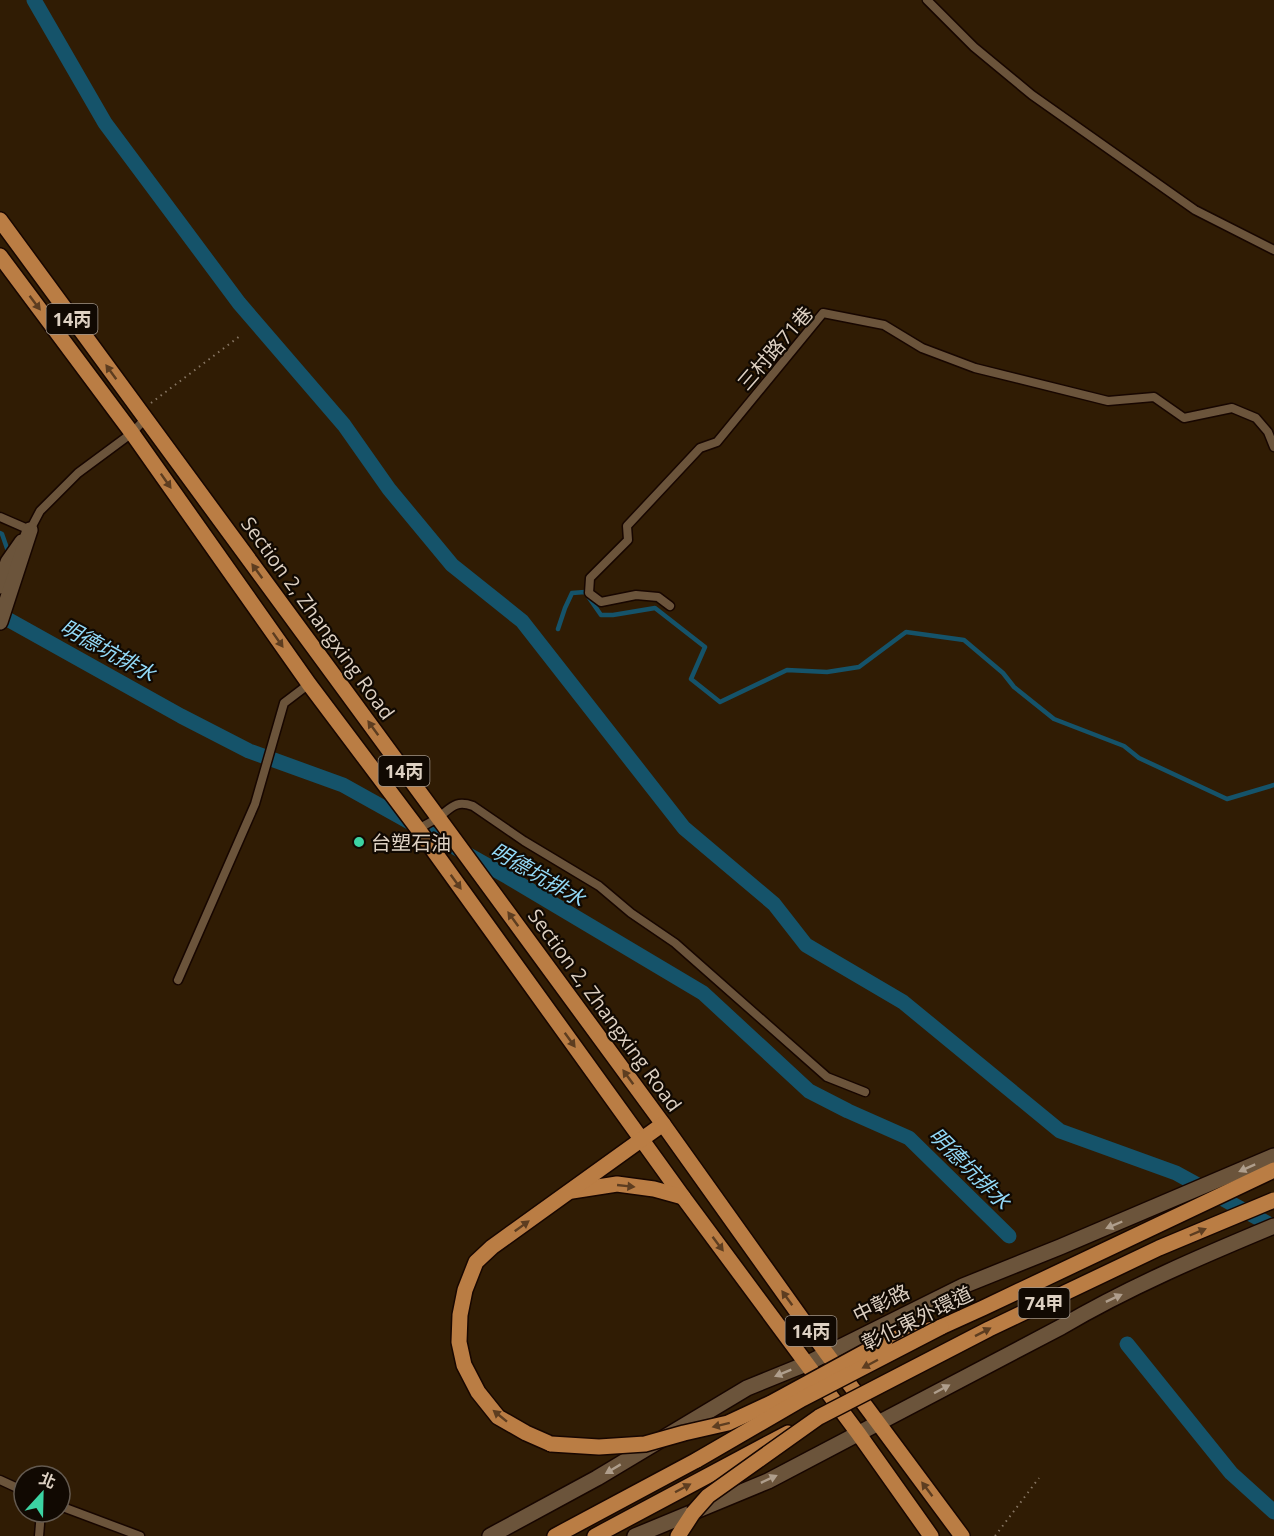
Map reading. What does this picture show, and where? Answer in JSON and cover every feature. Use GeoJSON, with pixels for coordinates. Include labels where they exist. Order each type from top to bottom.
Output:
{"type":"FeatureCollection","features":[{"type":"Feature","properties":{"kind":"main road","name":"Section 2, Zhangxing Road"},"geometry":{"type":"LineString","coordinates":[[0,220],[962,1536]]}},
{"type":"Feature","properties":{"kind":"main road","name":"14丙"},"geometry":{"type":"LineString","coordinates":[[0,256],[132,433],[309,684],[418,829],[683,1197],[858,1432],[929,1534]]}},
{"type":"Feature","properties":{"kind":"main road"},"geometry":{"type":"LineString","coordinates":[[663,1124],[492,1247],[476,1262],[465,1290],[460,1315],[459,1342],[464,1365],[478,1392],[498,1417],[551,1444],[599,1447],[645,1444],[728,1424],[885,1341],[941,1327]]}},
{"type":"Feature","properties":{"kind":"main road","name":"彰化東外環道"},"geometry":{"type":"LineString","coordinates":[[555,1536],[697,1460],[802,1399],[941,1327],[1025,1290],[1274,1170]]}},
{"type":"Feature","properties":{"kind":"main road"},"geometry":{"type":"LineString","coordinates":[[569,1192],[616,1184],[654,1189],[683,1197]]}},
{"type":"Feature","properties":{"kind":"main road","name":"彰化東外環道"},"geometry":{"type":"LineString","coordinates":[[595,1536],[989,1329],[1159,1248],[1274,1200]]}},
{"type":"Feature","properties":{"kind":"main road"},"geometry":{"type":"LineString","coordinates":[[678,1536],[708,1496],[819,1417]]}},
{"type":"Feature","properties":{"kind":"street"},"geometry":{"type":"LineString","coordinates":[[0,586],[8,562],[30,530]]}},
{"type":"Feature","properties":{"kind":"street"},"geometry":{"type":"LineString","coordinates":[[0,622],[30,530]]}},
{"type":"Feature","properties":{"kind":"street","name":"中彰路"},"geometry":{"type":"LineString","coordinates":[[490,1536],[597,1478],[747,1388],[806,1364],[963,1286],[1274,1156]]}},
{"type":"Feature","properties":{"kind":"street"},"geometry":{"type":"LineString","coordinates":[[635,1536],[768,1480],[1061,1327],[1098,1305],[1274,1226]]}},
{"type":"Feature","properties":{"kind":"lane"},"geometry":{"type":"LineString","coordinates":[[927,0],[974,47],[1032,95],[1195,210],[1274,250]]}},
{"type":"Feature","properties":{"kind":"lane","name":"三村路71巷"},"geometry":{"type":"LineString","coordinates":[[670,606],[658,597],[636,595],[601,602],[589,593],[590,578],[628,540],[627,526],[700,448],[717,442],[823,313],[884,325],[922,348],[975,368],[1108,401],[1154,397],[1184,418],[1232,408],[1256,418],[1268,432],[1274,447]]}},
{"type":"Feature","properties":{"kind":"lane"},"geometry":{"type":"LineString","coordinates":[[0,517],[30,530],[40,512],[78,473],[132,433],[145,419]]}},
{"type":"Feature","properties":{"kind":"lane"},"geometry":{"type":"LineString","coordinates":[[178,980],[255,804],[284,703],[309,684]]}},
{"type":"Feature","properties":{"kind":"lane"},"geometry":{"type":"LineString","coordinates":[[418,829],[438,818],[453,805],[465,803],[473,807],[599,886],[631,913],[675,943],[827,1077],[866,1092]]}},
{"type":"Feature","properties":{"kind":"lane"},"geometry":{"type":"LineString","coordinates":[[72,1510],[140,1536]]}},
{"type":"Feature","properties":{"kind":"path"},"geometry":{"type":"LineString","coordinates":[[145,419],[149,405],[240,336]]}},
{"type":"Feature","properties":{"kind":"path"},"geometry":{"type":"LineString","coordinates":[[995,1536],[1039,1478]]}},
{"type":"Feature","properties":{"kind":"waterway"},"geometry":{"type":"LineString","coordinates":[[34,0],[105,123],[239,303],[344,425],[389,489],[452,565],[522,621],[684,828],[774,904],[806,945],[903,1002],[1060,1131],[1176,1173],[1274,1227]]}},
{"type":"Feature","properties":{"kind":"waterway"},"geometry":{"type":"LineString","coordinates":[[0,533],[9,554]]}},
{"type":"Feature","properties":{"kind":"waterway"},"geometry":{"type":"LineString","coordinates":[[558,629],[572,593],[585,592],[601,615],[655,608],[705,647],[691,679],[720,702],[787,670],[827,672],[859,667],[906,632],[964,640],[1003,673],[1014,687],[1054,719],[1124,746],[1139,758],[1227,799],[1274,785]]}},
{"type":"Feature","properties":{"kind":"waterway","name":"明德坑排水"},"geometry":{"type":"LineString","coordinates":[[0,615],[181,716],[249,751],[343,785],[508,877],[703,993],[809,1091],[909,1138],[1009,1236]]}},
{"type":"Feature","properties":{"kind":"waterway","name":"明德坑排水"},"geometry":{"type":"LineString","coordinates":[[1127,1344],[1231,1473],[1274,1512]]}},
{"type":"Feature","properties":{"kind":"place","name":"台塑石油"},"geometry":{"type":"Point","coordinates":[359,842]}}]}
